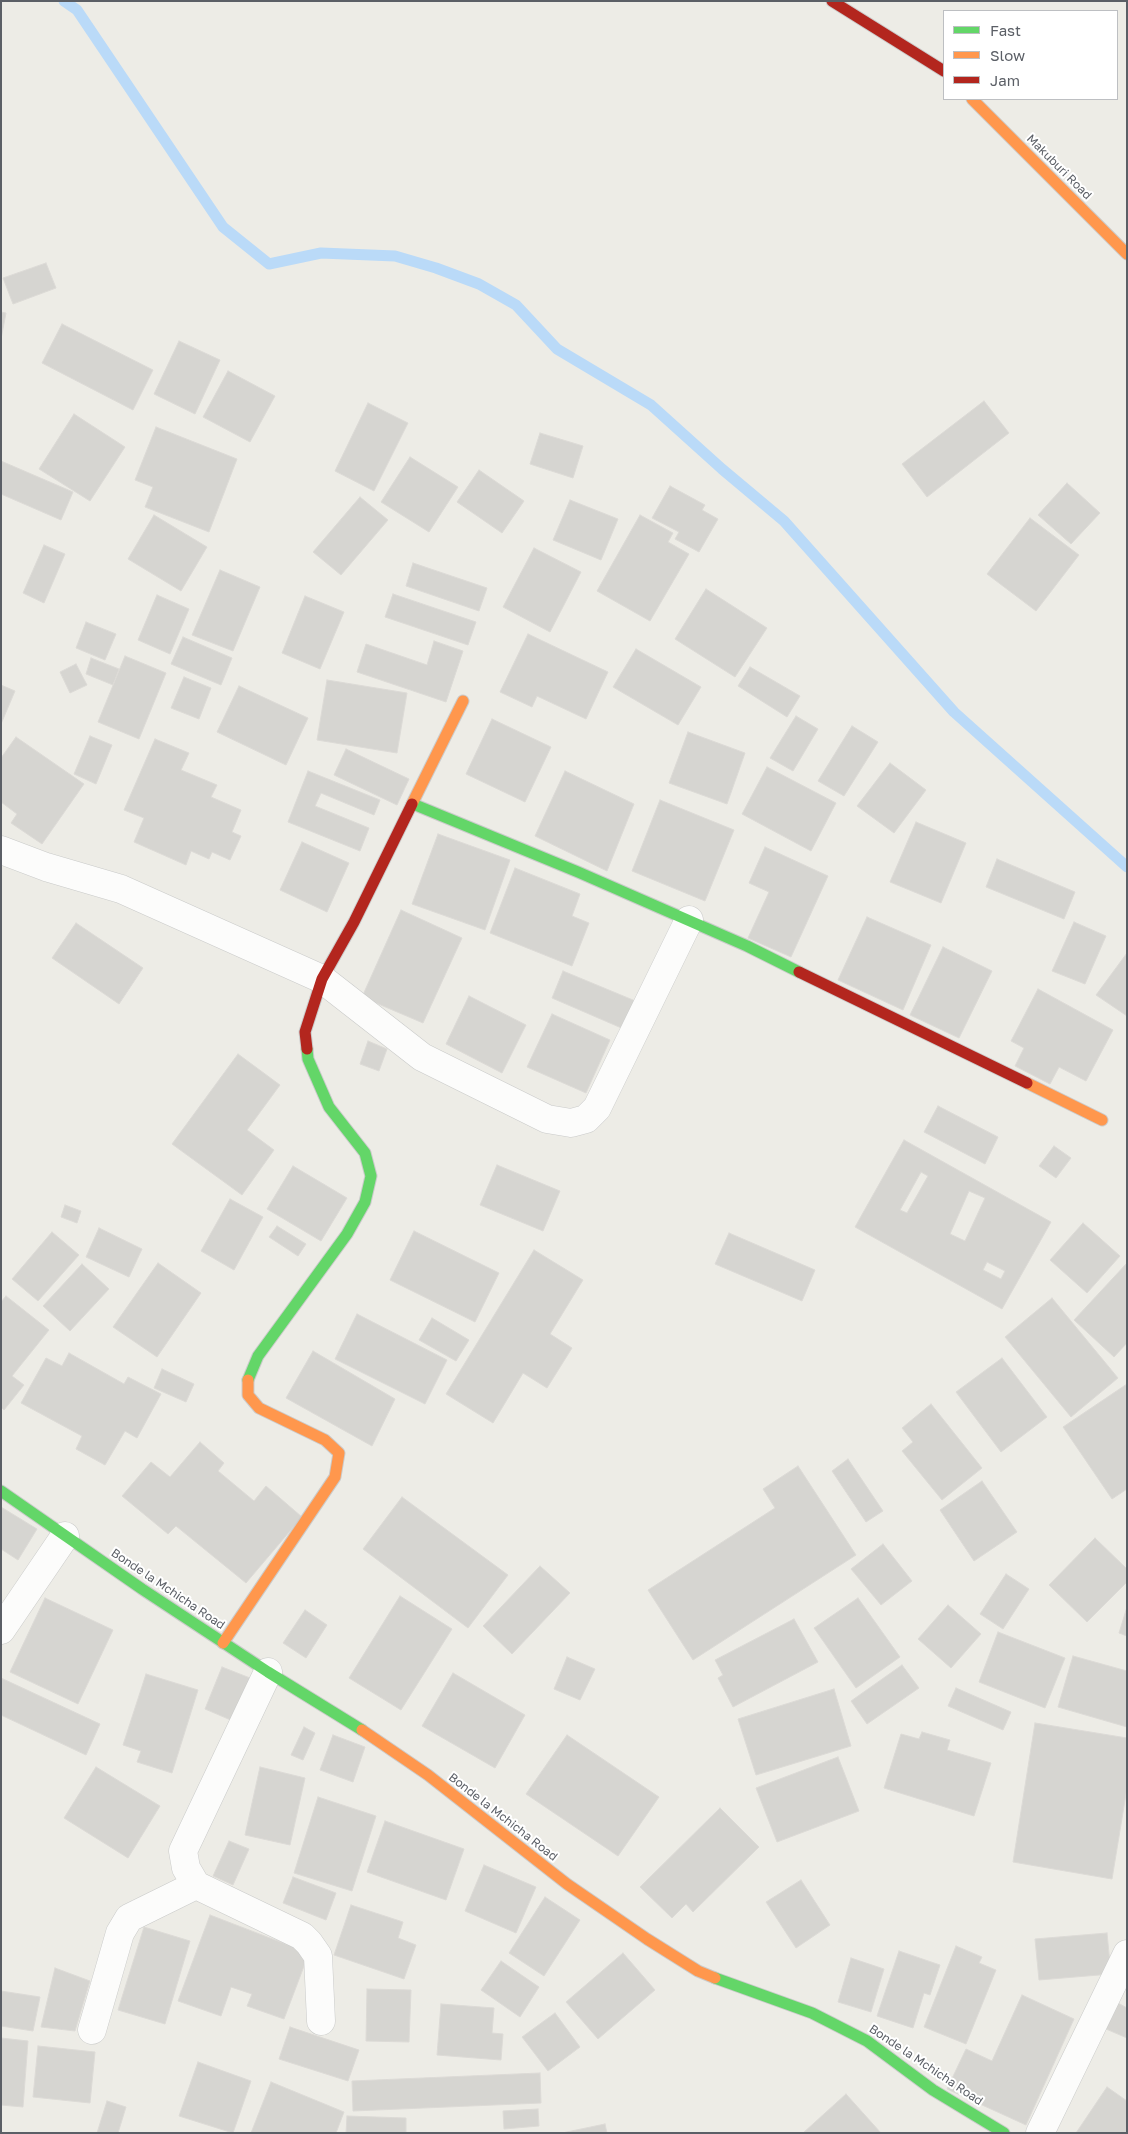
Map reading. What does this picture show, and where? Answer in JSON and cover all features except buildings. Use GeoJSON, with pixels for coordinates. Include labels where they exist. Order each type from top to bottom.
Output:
{"type":"FeatureCollection","features":[{"type":"Feature","properties":{"kind":"street"},"geometry":{"type":"LineString","coordinates":[[832,1],[943,70]]}},
{"type":"Feature","properties":{"kind":"street","name":"Makuburi Road"},"geometry":{"type":"LineString","coordinates":[[973,100],[1127,254]]}},
{"type":"Feature","properties":{"kind":"street"},"geometry":{"type":"LineString","coordinates":[[223,1642],[335,1476],[339,1453],[325,1440],[259,1408],[248,1395],[247,1382],[258,1356],[347,1234],[365,1202],[371,1176],[365,1152],[329,1107],[308,1059],[305,1032],[322,979],[354,922],[463,701]]}},
{"type":"Feature","properties":{"kind":"street"},"geometry":{"type":"LineString","coordinates":[[413,804],[689,920],[900,1020],[1102,1120]]}},
{"type":"Feature","properties":{"kind":"street"},"geometry":{"type":"LineString","coordinates":[[1,850],[46,867],[121,889],[322,979],[422,1057],[547,1119],[571,1123],[586,1119],[597,1108],[689,920]]}},
{"type":"Feature","properties":{"kind":"street","name":"Bonde la Mchicha Road"},"geometry":{"type":"LineString","coordinates":[[1,1491],[268,1672],[343,1717],[428,1775],[567,1884],[654,1944],[698,1971],[750,1992],[812,2013],[867,2041],[933,2090],[1004,2133]]}},
{"type":"Feature","properties":{"kind":"street"},"geometry":{"type":"LineString","coordinates":[[1,1630],[65,1536]]}},
{"type":"Feature","properties":{"kind":"street"},"geometry":{"type":"LineString","coordinates":[[268,1672],[183,1851],[186,1868],[196,1884],[302,1936],[309,1943],[318,1956],[320,2021]]}},
{"type":"Feature","properties":{"kind":"street"},"geometry":{"type":"LineString","coordinates":[[92,2030],[120,1933],[129,1918],[196,1884]]}},
{"type":"Feature","properties":{"kind":"street"},"geometry":{"type":"LineString","coordinates":[[1040,2133],[1127,1954]]}},
{"type":"Feature","properties":{"kind":"waterway"},"geometry":{"type":"LineString","coordinates":[[64,1],[77,10],[223,227],[269,264],[321,253],[395,256],[436,268],[479,284],[516,305],[557,349],[651,405],[722,469],[784,521],[954,712],[1127,867]]}},
{"type":"Feature","properties":{"kind":"traffic: fast"},"geometry":{"type":"LineString","coordinates":[[413,804],[578,872],[747,946],[799,972]]}},
{"type":"Feature","properties":{"kind":"traffic: fast"},"geometry":{"type":"LineString","coordinates":[[248,1380],[258,1356],[347,1234],[365,1202],[371,1176],[365,1153],[329,1107],[308,1059],[307,1049]]}},
{"type":"Feature","properties":{"kind":"traffic: fast"},"geometry":{"type":"LineString","coordinates":[[1,1491],[142,1589],[268,1672],[362,1730]]}},
{"type":"Feature","properties":{"kind":"traffic: fast"},"geometry":{"type":"LineString","coordinates":[[715,1978],[812,2013],[867,2041],[933,2090],[1004,2133]]}},
{"type":"Feature","properties":{"kind":"traffic: slow"},"geometry":{"type":"LineString","coordinates":[[973,100],[1127,254]]}},
{"type":"Feature","properties":{"kind":"traffic: slow"},"geometry":{"type":"LineString","coordinates":[[412,804],[463,701]]}},
{"type":"Feature","properties":{"kind":"traffic: slow"},"geometry":{"type":"LineString","coordinates":[[1027,1083],[1102,1120]]}},
{"type":"Feature","properties":{"kind":"traffic: slow"},"geometry":{"type":"LineString","coordinates":[[223,1643],[335,1477],[339,1453],[325,1440],[259,1408],[248,1395],[248,1380]]}},
{"type":"Feature","properties":{"kind":"traffic: slow"},"geometry":{"type":"LineString","coordinates":[[362,1730],[428,1775],[567,1884],[647,1939],[698,1971],[715,1978]]}},
{"type":"Feature","properties":{"kind":"traffic: jam"},"geometry":{"type":"LineString","coordinates":[[832,1],[943,70]]}},
{"type":"Feature","properties":{"kind":"traffic: jam"},"geometry":{"type":"LineString","coordinates":[[307,1049],[305,1032],[322,979],[354,922],[412,804]]}},
{"type":"Feature","properties":{"kind":"traffic: jam"},"geometry":{"type":"LineString","coordinates":[[799,972],[1027,1083]]}}]}
